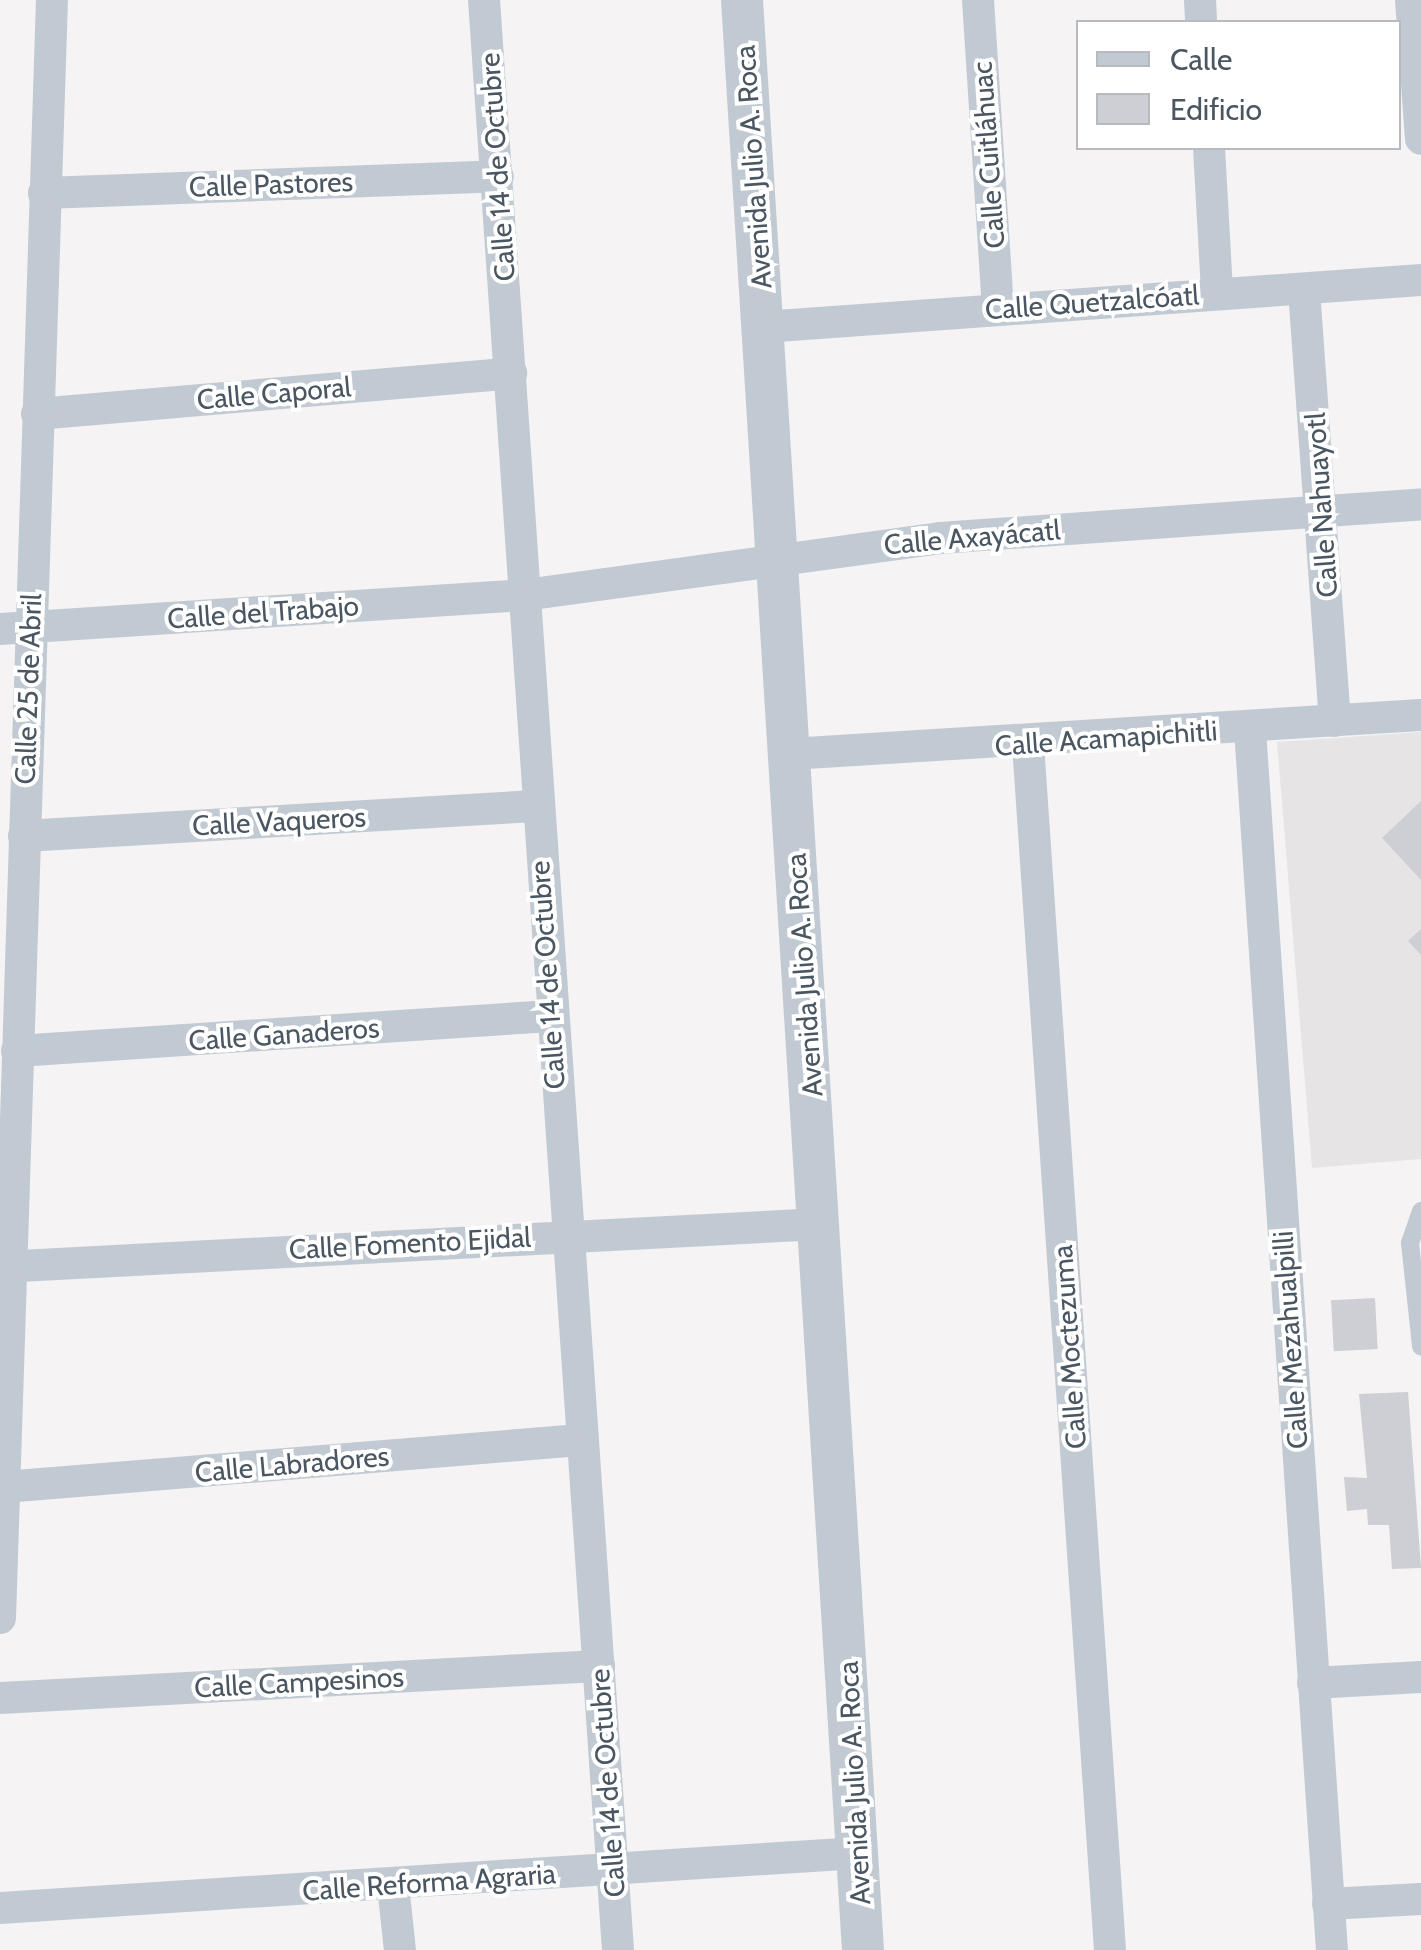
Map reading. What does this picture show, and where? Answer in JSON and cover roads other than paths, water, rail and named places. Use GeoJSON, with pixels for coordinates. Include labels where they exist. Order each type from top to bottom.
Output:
{"type":"FeatureCollection","features":[{"type":"Feature","properties":{"kind":"street","name":"Calle 25 de Abril"},"geometry":{"type":"LineString","coordinates":[[0,1618],[6,1266],[24,836],[15,629],[38,414],[52,0]]}},
{"type":"Feature","properties":{"kind":"street","name":"Calle 14 de Octubre"},"geometry":{"type":"LineString","coordinates":[[484,0],[525,595],[534,806],[618,1950]]}},
{"type":"Feature","properties":{"kind":"street","name":"Avenida Julio A. Roca"},"geometry":{"type":"LineString","coordinates":[[742,0],[764,326],[773,556],[790,754],[863,1950]]}},
{"type":"Feature","properties":{"kind":"street","name":"Calle Cuitláhuac"},"geometry":{"type":"LineString","coordinates":[[978,0],[998,309]]}},
{"type":"Feature","properties":{"kind":"street"},"geometry":{"type":"LineString","coordinates":[[1411,0],[1421,138]]}},
{"type":"Feature","properties":{"kind":"street"},"geometry":{"type":"LineString","coordinates":[[1209,150],[1217,292]]}},
{"type":"Feature","properties":{"kind":"street","name":"Calle Pastores"},"geometry":{"type":"LineString","coordinates":[[44,193],[498,176]]}},
{"type":"Feature","properties":{"kind":"street","name":"Calle Quetzalcóatl"},"geometry":{"type":"LineString","coordinates":[[764,326],[1421,280]]}},
{"type":"Feature","properties":{"kind":"street","name":"Calle Nahuayotl"},"geometry":{"type":"LineString","coordinates":[[1304,290],[1324,510],[1335,720]]}},
{"type":"Feature","properties":{"kind":"street","name":"Calle Caporal"},"geometry":{"type":"LineString","coordinates":[[38,414],[511,373]]}},
{"type":"Feature","properties":{"kind":"street","name":"Calle Axayácatl"},"geometry":{"type":"LineString","coordinates":[[525,595],[773,556],[1421,504]]}},
{"type":"Feature","properties":{"kind":"street","name":"Calle del Trabajo"},"geometry":{"type":"LineString","coordinates":[[15,629],[525,595]]}},
{"type":"Feature","properties":{"kind":"street","name":"Calle Acamapichitli"},"geometry":{"type":"LineString","coordinates":[[790,754],[1028,744],[1421,716]]}},
{"type":"Feature","properties":{"kind":"street","name":"Calle Mezahualpilli"},"geometry":{"type":"LineString","coordinates":[[1250,729],[1332,1950]]}},
{"type":"Feature","properties":{"kind":"street","name":"Calle Moctezuma"},"geometry":{"type":"LineString","coordinates":[[1028,744],[1110,1950]]}},
{"type":"Feature","properties":{"kind":"street","name":"Calle Vaqueros"},"geometry":{"type":"LineString","coordinates":[[24,836],[534,806]]}},
{"type":"Feature","properties":{"kind":"street","name":"Calle Ganaderos"},"geometry":{"type":"LineString","coordinates":[[17,1051],[551,1016]]}},
{"type":"Feature","properties":{"kind":"street","name":"Calle Fomento Ejidal"},"geometry":{"type":"LineString","coordinates":[[6,1266],[566,1234],[820,1224]]}},
{"type":"Feature","properties":{"kind":"street","name":"Calle Labradores"},"geometry":{"type":"LineString","coordinates":[[4,1487],[580,1440]]}},
{"type":"Feature","properties":{"kind":"street","name":"Calle Campesinos"},"geometry":{"type":"LineString","coordinates":[[0,1698],[599,1666]]}},
{"type":"Feature","properties":{"kind":"street"},"geometry":{"type":"LineString","coordinates":[[1313,1683],[1421,1677]]}},
{"type":"Feature","properties":{"kind":"street","name":"Calle Reforma Agraria"},"geometry":{"type":"LineString","coordinates":[[0,1908],[394,1886],[858,1853]]}},
{"type":"Feature","properties":{"kind":"street"},"geometry":{"type":"LineString","coordinates":[[394,1886],[400,1950]]}},
{"type":"Feature","properties":{"kind":"street"},"geometry":{"type":"LineString","coordinates":[[1328,1904],[1421,1898]]}},
{"type":"Feature","properties":{"kind":"lane"},"geometry":{"type":"LineString","coordinates":[[1421,1211],[1410,1242],[1421,1346]]}}]}
